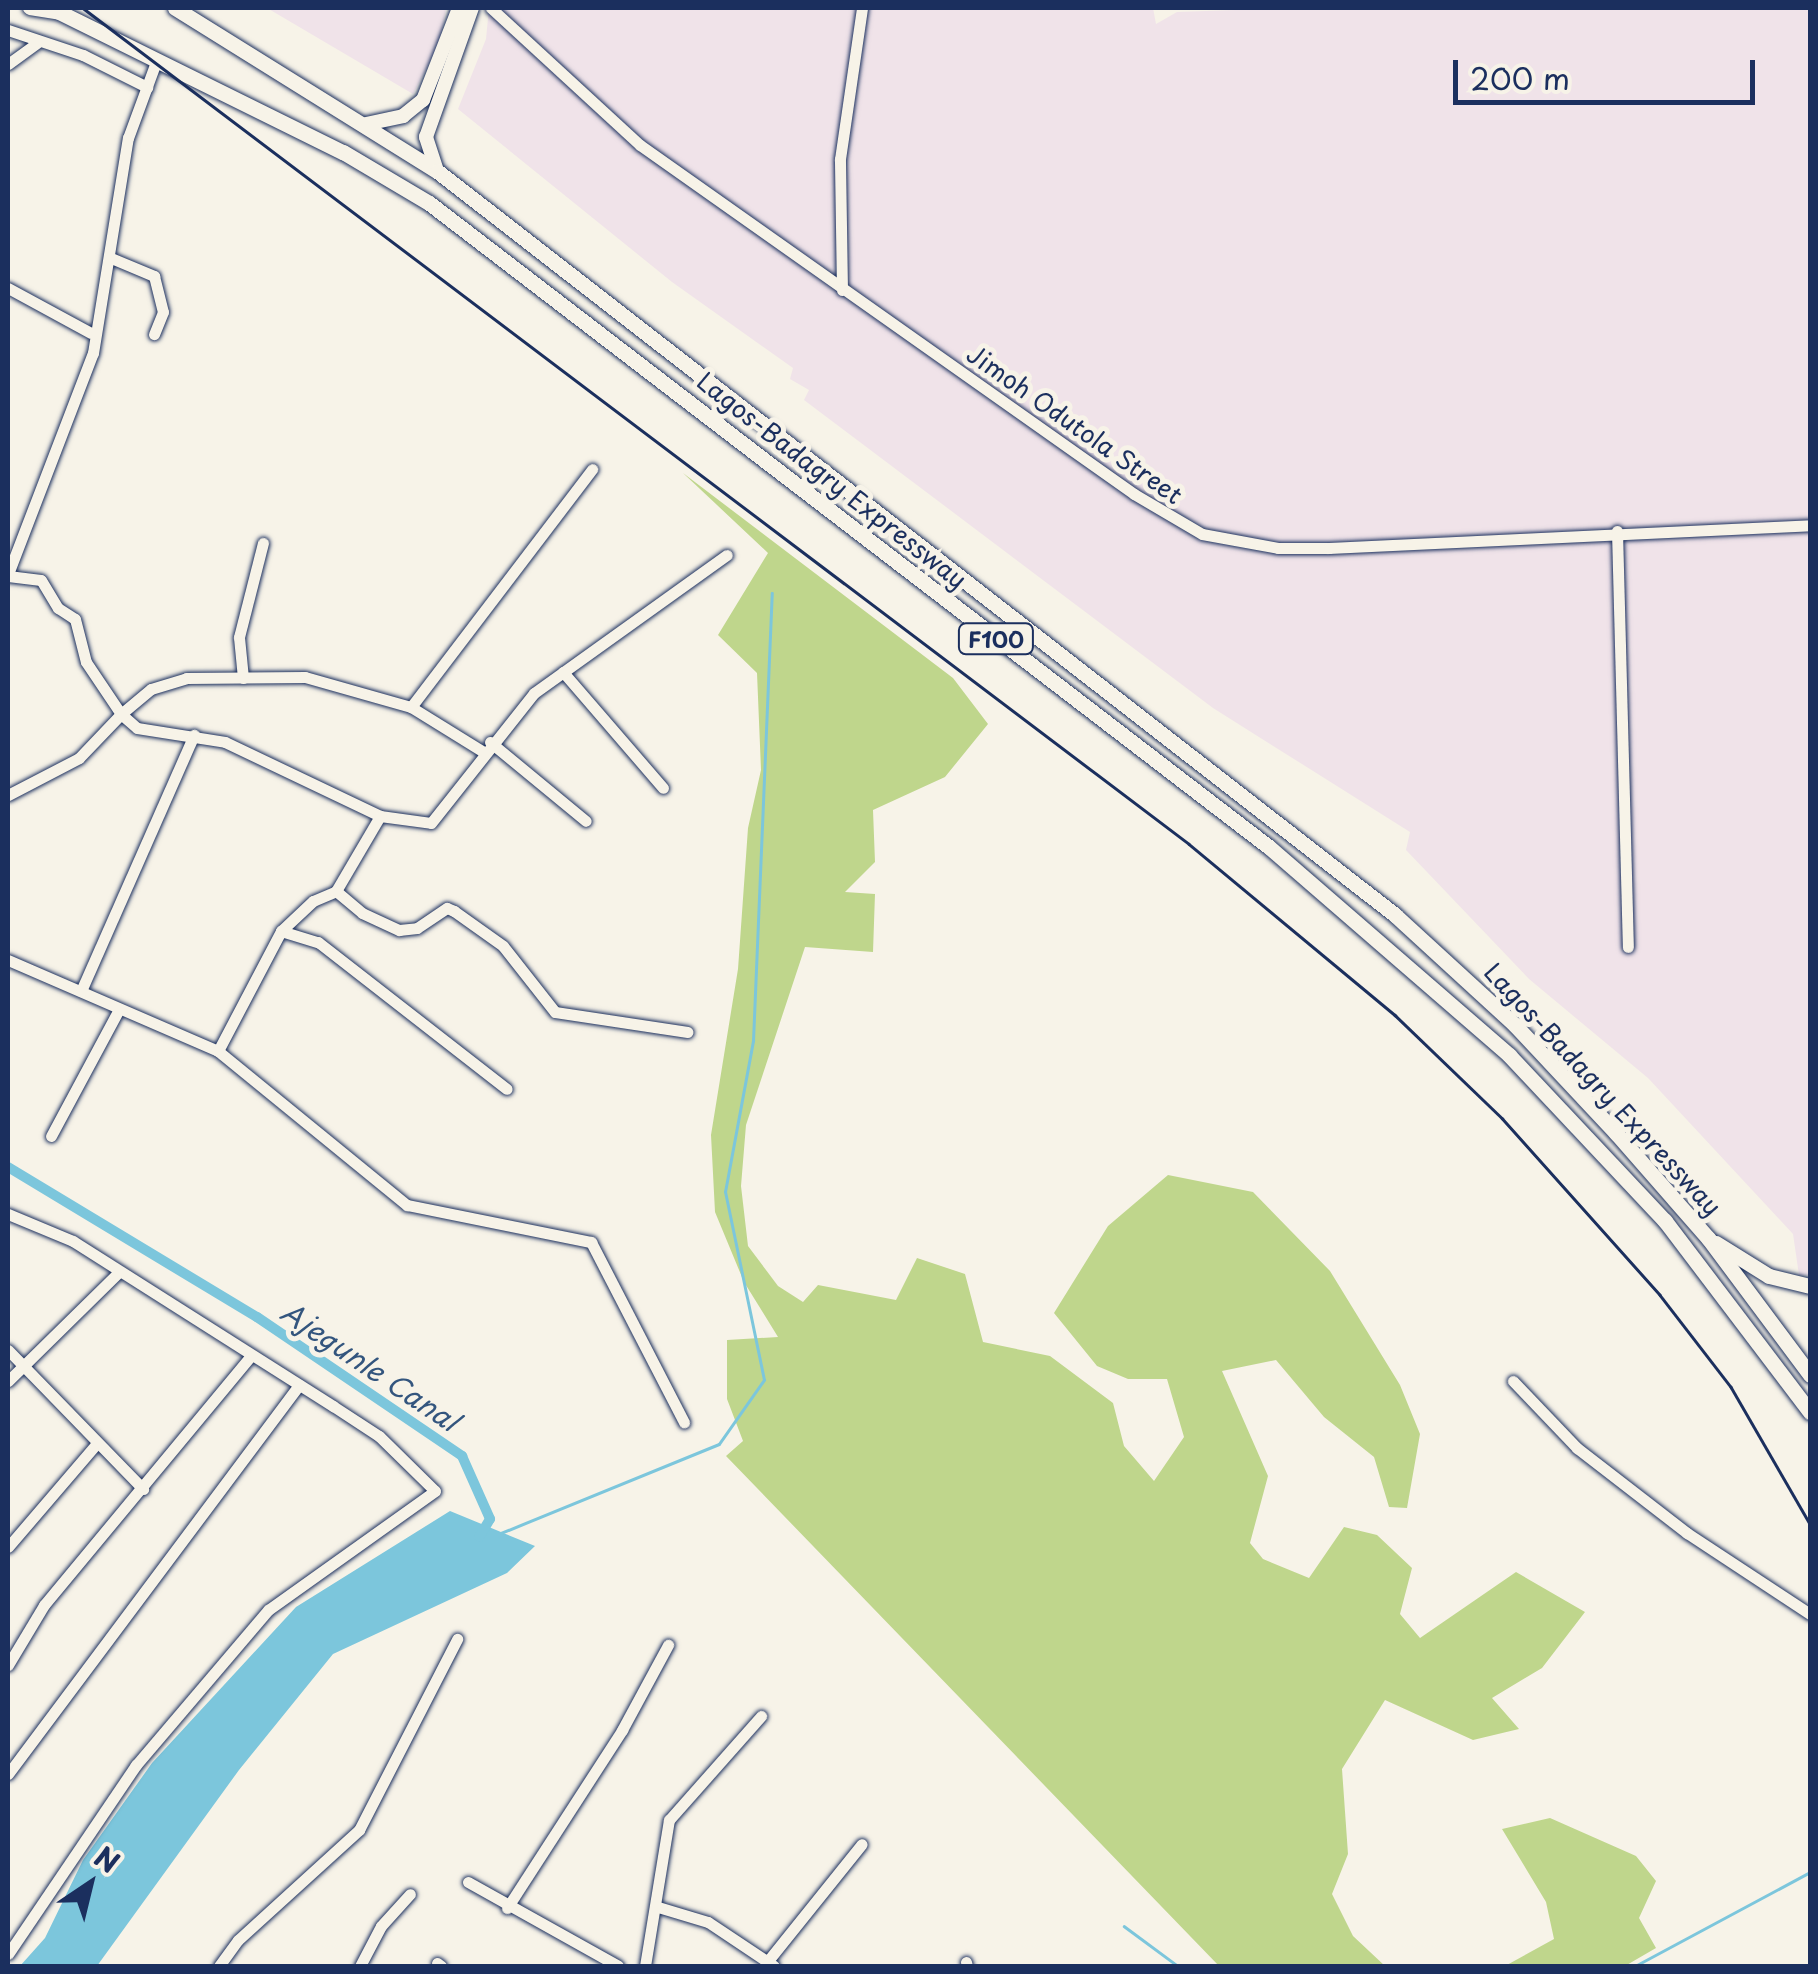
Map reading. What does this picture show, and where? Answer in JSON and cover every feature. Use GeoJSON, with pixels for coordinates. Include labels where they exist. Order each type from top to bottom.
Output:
{"type":"FeatureCollection","features":[{"type":"Feature","properties":{"kind":"highway","name":"Lagos-Badagry Expressway"},"geometry":{"type":"LineString","coordinates":[[175,8],[198,13],[437,171],[1395,915],[1515,1025],[1708,1238],[1810,1375]]}},
{"type":"Feature","properties":{"kind":"highway","name":"Lagos-Badagry Expressway"},"geometry":{"type":"LineString","coordinates":[[57,10],[343,152],[429,203],[1269,847],[1509,1054],[1664,1222],[1810,1412]]}},
{"type":"Feature","properties":{"kind":"highway"},"geometry":{"type":"LineString","coordinates":[[1708,1238],[1769,1276],[1810,1286]]}},
{"type":"Feature","properties":{"kind":"main road","name":"Lagos-Badagry Expressway"},"geometry":{"type":"LineString","coordinates":[[30,8],[57,10]]}},
{"type":"Feature","properties":{"kind":"main road"},"geometry":{"type":"LineString","coordinates":[[366,124],[402,116],[423,100],[459,8]]}},
{"type":"Feature","properties":{"kind":"main road"},"geometry":{"type":"LineString","coordinates":[[437,171],[426,137],[472,8]]}},
{"type":"Feature","properties":{"kind":"street","name":"Jimoh Odutola Street"},"geometry":{"type":"LineString","coordinates":[[491,8],[602,114],[842,290],[1181,526],[1215,538],[1329,548],[1810,524]]}},
{"type":"Feature","properties":{"kind":"street"},"geometry":{"type":"LineString","coordinates":[[842,290],[840,159],[862,8]]}},
{"type":"Feature","properties":{"kind":"street"},"geometry":{"type":"LineString","coordinates":[[8,30],[37,43],[83,55],[147,87]]}},
{"type":"Feature","properties":{"kind":"street"},"geometry":{"type":"LineString","coordinates":[[8,64],[37,43]]}},
{"type":"Feature","properties":{"kind":"street"},"geometry":{"type":"LineString","coordinates":[[157,59],[128,138],[111,258],[91,333],[89,366],[8,575],[41,580],[58,608],[75,619],[86,662],[122,714],[138,728],[225,742],[380,816],[430,823],[486,747],[534,693],[726,556]]}},
{"type":"Feature","properties":{"kind":"street"},"geometry":{"type":"LineString","coordinates":[[111,258],[154,276],[163,312],[154,334]]}},
{"type":"Feature","properties":{"kind":"street"},"geometry":{"type":"LineString","coordinates":[[8,288],[91,333]]}},
{"type":"Feature","properties":{"kind":"street"},"geometry":{"type":"LineString","coordinates":[[411,707],[592,470]]}},
{"type":"Feature","properties":{"kind":"street"},"geometry":{"type":"LineString","coordinates":[[1617,531],[1628,947]]}},
{"type":"Feature","properties":{"kind":"street"},"geometry":{"type":"LineString","coordinates":[[243,678],[239,637],[263,543]]}},
{"type":"Feature","properties":{"kind":"street"},"geometry":{"type":"LineString","coordinates":[[563,672],[663,788]]}},
{"type":"Feature","properties":{"kind":"street"},"geometry":{"type":"LineString","coordinates":[[8,795],[78,758],[138,696],[166,684],[209,675],[326,680],[411,707],[486,747],[586,821]]}},
{"type":"Feature","properties":{"kind":"street"},"geometry":{"type":"LineString","coordinates":[[81,991],[194,735]]}},
{"type":"Feature","properties":{"kind":"street"},"geometry":{"type":"LineString","coordinates":[[218,1052],[281,931],[313,901],[336,891],[380,816]]}},
{"type":"Feature","properties":{"kind":"street"},"geometry":{"type":"LineString","coordinates":[[336,891],[399,930],[418,928],[447,908],[454,911],[503,946],[555,1012],[688,1032]]}},
{"type":"Feature","properties":{"kind":"street"},"geometry":{"type":"LineString","coordinates":[[281,931],[318,942],[507,1088]]}},
{"type":"Feature","properties":{"kind":"street"},"geometry":{"type":"LineString","coordinates":[[8,960],[218,1052],[406,1205],[591,1242],[684,1422]]}},
{"type":"Feature","properties":{"kind":"street"},"geometry":{"type":"LineString","coordinates":[[51,1136],[118,1011]]}},
{"type":"Feature","properties":{"kind":"street"},"geometry":{"type":"LineString","coordinates":[[8,1214],[73,1240],[250,1357],[379,1436],[434,1491],[268,1610],[136,1765],[8,1954]]}},
{"type":"Feature","properties":{"kind":"street"},"geometry":{"type":"LineString","coordinates":[[8,1381],[119,1272]]}},
{"type":"Feature","properties":{"kind":"street"},"geometry":{"type":"LineString","coordinates":[[8,1350],[22,1369],[144,1489]]}},
{"type":"Feature","properties":{"kind":"street"},"geometry":{"type":"LineString","coordinates":[[8,1665],[44,1605],[250,1357]]}},
{"type":"Feature","properties":{"kind":"street"},"geometry":{"type":"LineString","coordinates":[[1513,1381],[1592,1460],[1686,1533],[1810,1614]]}},
{"type":"Feature","properties":{"kind":"street"},"geometry":{"type":"LineString","coordinates":[[8,1774],[299,1386]]}},
{"type":"Feature","properties":{"kind":"street"},"geometry":{"type":"LineString","coordinates":[[8,1547],[97,1443]]}},
{"type":"Feature","properties":{"kind":"street"},"geometry":{"type":"LineString","coordinates":[[219,1966],[238,1940],[359,1830],[457,1639]]}},
{"type":"Feature","properties":{"kind":"street"},"geometry":{"type":"LineString","coordinates":[[506,1908],[622,1730],[668,1644]]}},
{"type":"Feature","properties":{"kind":"street"},"geometry":{"type":"LineString","coordinates":[[646,1966],[669,1820],[761,1716]]}},
{"type":"Feature","properties":{"kind":"street"},"geometry":{"type":"LineString","coordinates":[[658,1908],[708,1922],[771,1964],[862,1844]]}},
{"type":"Feature","properties":{"kind":"street"},"geometry":{"type":"LineString","coordinates":[[468,1882],[506,1908],[618,1966]]}},
{"type":"Feature","properties":{"kind":"street"},"geometry":{"type":"LineString","coordinates":[[360,1966],[381,1926],[410,1894]]}},
{"type":"Feature","properties":{"kind":"shaded area"},"geometry":{"type":"Polygon","coordinates":[[[267,8],[446,8],[440,42],[413,94],[267,8]]]}},
{"type":"Feature","properties":{"kind":"shaded area"},"geometry":{"type":"Polygon","coordinates":[[[489,8],[1153,8],[1156,24],[1177,12],[1293,8],[1810,8],[1810,1275],[1799,1275],[1793,1234],[1648,1078],[1529,979],[1406,850],[1410,832],[1213,708],[804,400],[809,390],[790,379],[793,368],[672,282],[458,109],[486,39],[489,8]]]}},
{"type":"Feature","properties":{"kind":"green space"},"geometry":{"type":"Polygon","coordinates":[[[683,473],[953,678],[988,724],[945,777],[873,810],[875,862],[845,892],[875,894],[873,952],[805,947],[746,1125],[741,1186],[748,1246],[778,1286],[803,1302],[818,1285],[896,1300],[917,1258],[965,1274],[983,1342],[1050,1356],[1113,1403],[1124,1446],[1154,1481],[1184,1437],[1167,1379],[1128,1379],[1097,1366],[1054,1313],[1108,1226],[1168,1175],[1253,1192],[1330,1271],[1400,1385],[1420,1434],[1407,1508],[1389,1507],[1374,1457],[1324,1417],[1276,1360],[1222,1371],[1268,1476],[1250,1543],[1263,1559],[1309,1578],[1344,1527],[1377,1535],[1412,1568],[1400,1614],[1420,1638],[1516,1572],[1585,1612],[1542,1668],[1492,1698],[1519,1729],[1473,1740],[1385,1700],[1342,1769],[1348,1854],[1332,1894],[1353,1936],[1385,1966],[1219,1966],[726,1456],[743,1441],[727,1399],[727,1340],[778,1337],[744,1282],[715,1212],[711,1135],[738,969],[748,828],[761,770],[757,673],[718,635],[768,553],[683,473]]]}},
{"type":"Feature","properties":{"kind":"green space"},"geometry":{"type":"Polygon","coordinates":[[[1550,1818],[1636,1856],[1656,1881],[1639,1918],[1656,1948],[1625,1966],[1505,1966],[1554,1939],[1546,1902],[1502,1829],[1550,1818]]]}},
{"type":"Feature","properties":{"kind":"water"},"geometry":{"type":"Polygon","coordinates":[[[450,1511],[535,1546],[507,1573],[333,1654],[239,1770],[97,1966],[20,1966],[45,1938],[83,1860],[152,1763],[296,1607],[450,1511]]]}},
{"type":"Feature","properties":{"kind":"waterway"},"geometry":{"type":"LineString","coordinates":[[501,1533],[719,1444],[764,1380],[725,1192],[753,1041],[772,593]]}},
{"type":"Feature","properties":{"kind":"waterway","name":"Ajegunle Canal"},"geometry":{"type":"LineString","coordinates":[[8,1167],[257,1317],[462,1456],[490,1519],[479,1537]]}},
{"type":"Feature","properties":{"kind":"waterway"},"geometry":{"type":"LineString","coordinates":[[1635,1966],[1810,1872]]}},
{"type":"Feature","properties":{"kind":"waterway"},"geometry":{"type":"LineString","coordinates":[[1124,1926],[1178,1966]]}},
{"type":"Feature","properties":{"kind":"railway"},"geometry":{"type":"LineString","coordinates":[[83,8],[1189,844],[1395,1015],[1502,1118],[1660,1295],[1731,1387],[1810,1524]]}}]}
